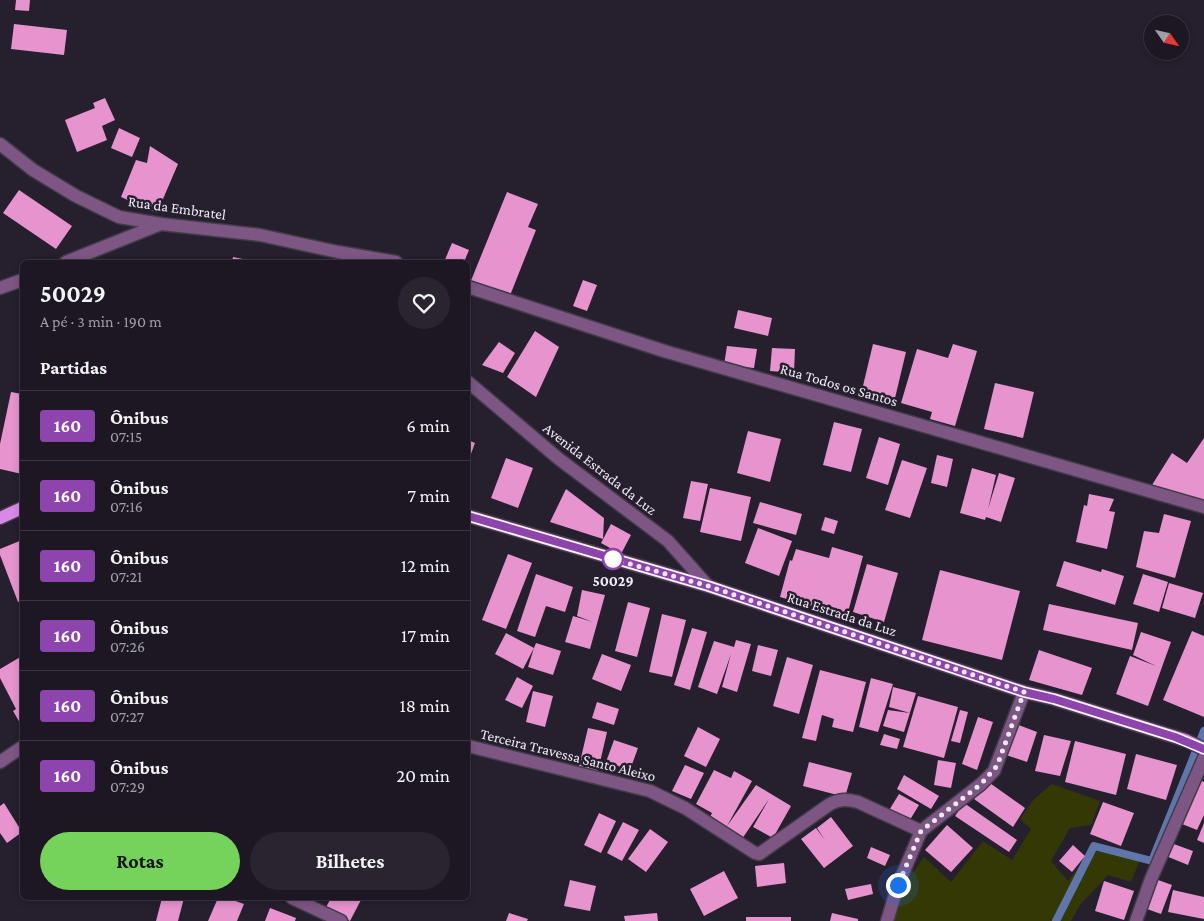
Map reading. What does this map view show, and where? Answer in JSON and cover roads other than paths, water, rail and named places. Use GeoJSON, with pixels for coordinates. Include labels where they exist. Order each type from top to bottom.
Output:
{"type":"FeatureCollection","features":[{"type":"Feature","properties":{"kind":"main road"},"geometry":{"type":"LineString","coordinates":[[0,518],[20,509]]}},
{"type":"Feature","properties":{"kind":"main road","name":"Rua Estrada da Luz"},"geometry":{"type":"LineString","coordinates":[[470,517],[708,586],[1024,692],[1054,699],[1172,736],[1204,749]]}},
{"type":"Feature","properties":{"kind":"street","name":"Rua da Embratel"},"geometry":{"type":"LineString","coordinates":[[0,144],[33,170],[76,196],[119,216],[161,224],[260,235],[338,252]]}},
{"type":"Feature","properties":{"kind":"street"},"geometry":{"type":"LineString","coordinates":[[71,260],[161,224]]}},
{"type":"Feature","properties":{"kind":"street"},"geometry":{"type":"LineString","coordinates":[[338,252],[346,260]]}},
{"type":"Feature","properties":{"kind":"street"},"geometry":{"type":"LineString","coordinates":[[338,252],[384,260]]}},
{"type":"Feature","properties":{"kind":"street"},"geometry":{"type":"LineString","coordinates":[[0,288],[20,281]]}},
{"type":"Feature","properties":{"kind":"street","name":"Rua Todos os Santos"},"geometry":{"type":"LineString","coordinates":[[470,288],[664,351],[1204,506]]}},
{"type":"Feature","properties":{"kind":"street","name":"Avenida Estrada da Luz"},"geometry":{"type":"LineString","coordinates":[[470,384],[559,459],[668,541],[708,586]]}},
{"type":"Feature","properties":{"kind":"street"},"geometry":{"type":"LineString","coordinates":[[887,921],[898,885],[921,831],[981,784],[994,771],[1024,692]]}},
{"type":"Feature","properties":{"kind":"street","name":"Terceira Travessa Santo Aleixo"},"geometry":{"type":"LineString","coordinates":[[470,746],[650,790],[685,808],[759,854],[838,800],[847,799],[858,802],[921,831]]}},
{"type":"Feature","properties":{"kind":"street"},"geometry":{"type":"LineString","coordinates":[[0,762],[20,748]]}},
{"type":"Feature","properties":{"kind":"street"},"geometry":{"type":"LineString","coordinates":[[1136,921],[1151,879],[1204,758]]}},
{"type":"Feature","properties":{"kind":"street"},"geometry":{"type":"LineString","coordinates":[[296,900],[341,921]]}},
{"type":"Feature","properties":{"kind":"waterway"},"geometry":{"type":"LineString","coordinates":[[1056,921],[1094,846],[1152,861],[1204,731]]}},
{"type":"Feature","properties":{"kind":"place","name":"50029"},"geometry":{"type":"Point","coordinates":[613,559]}}]}
